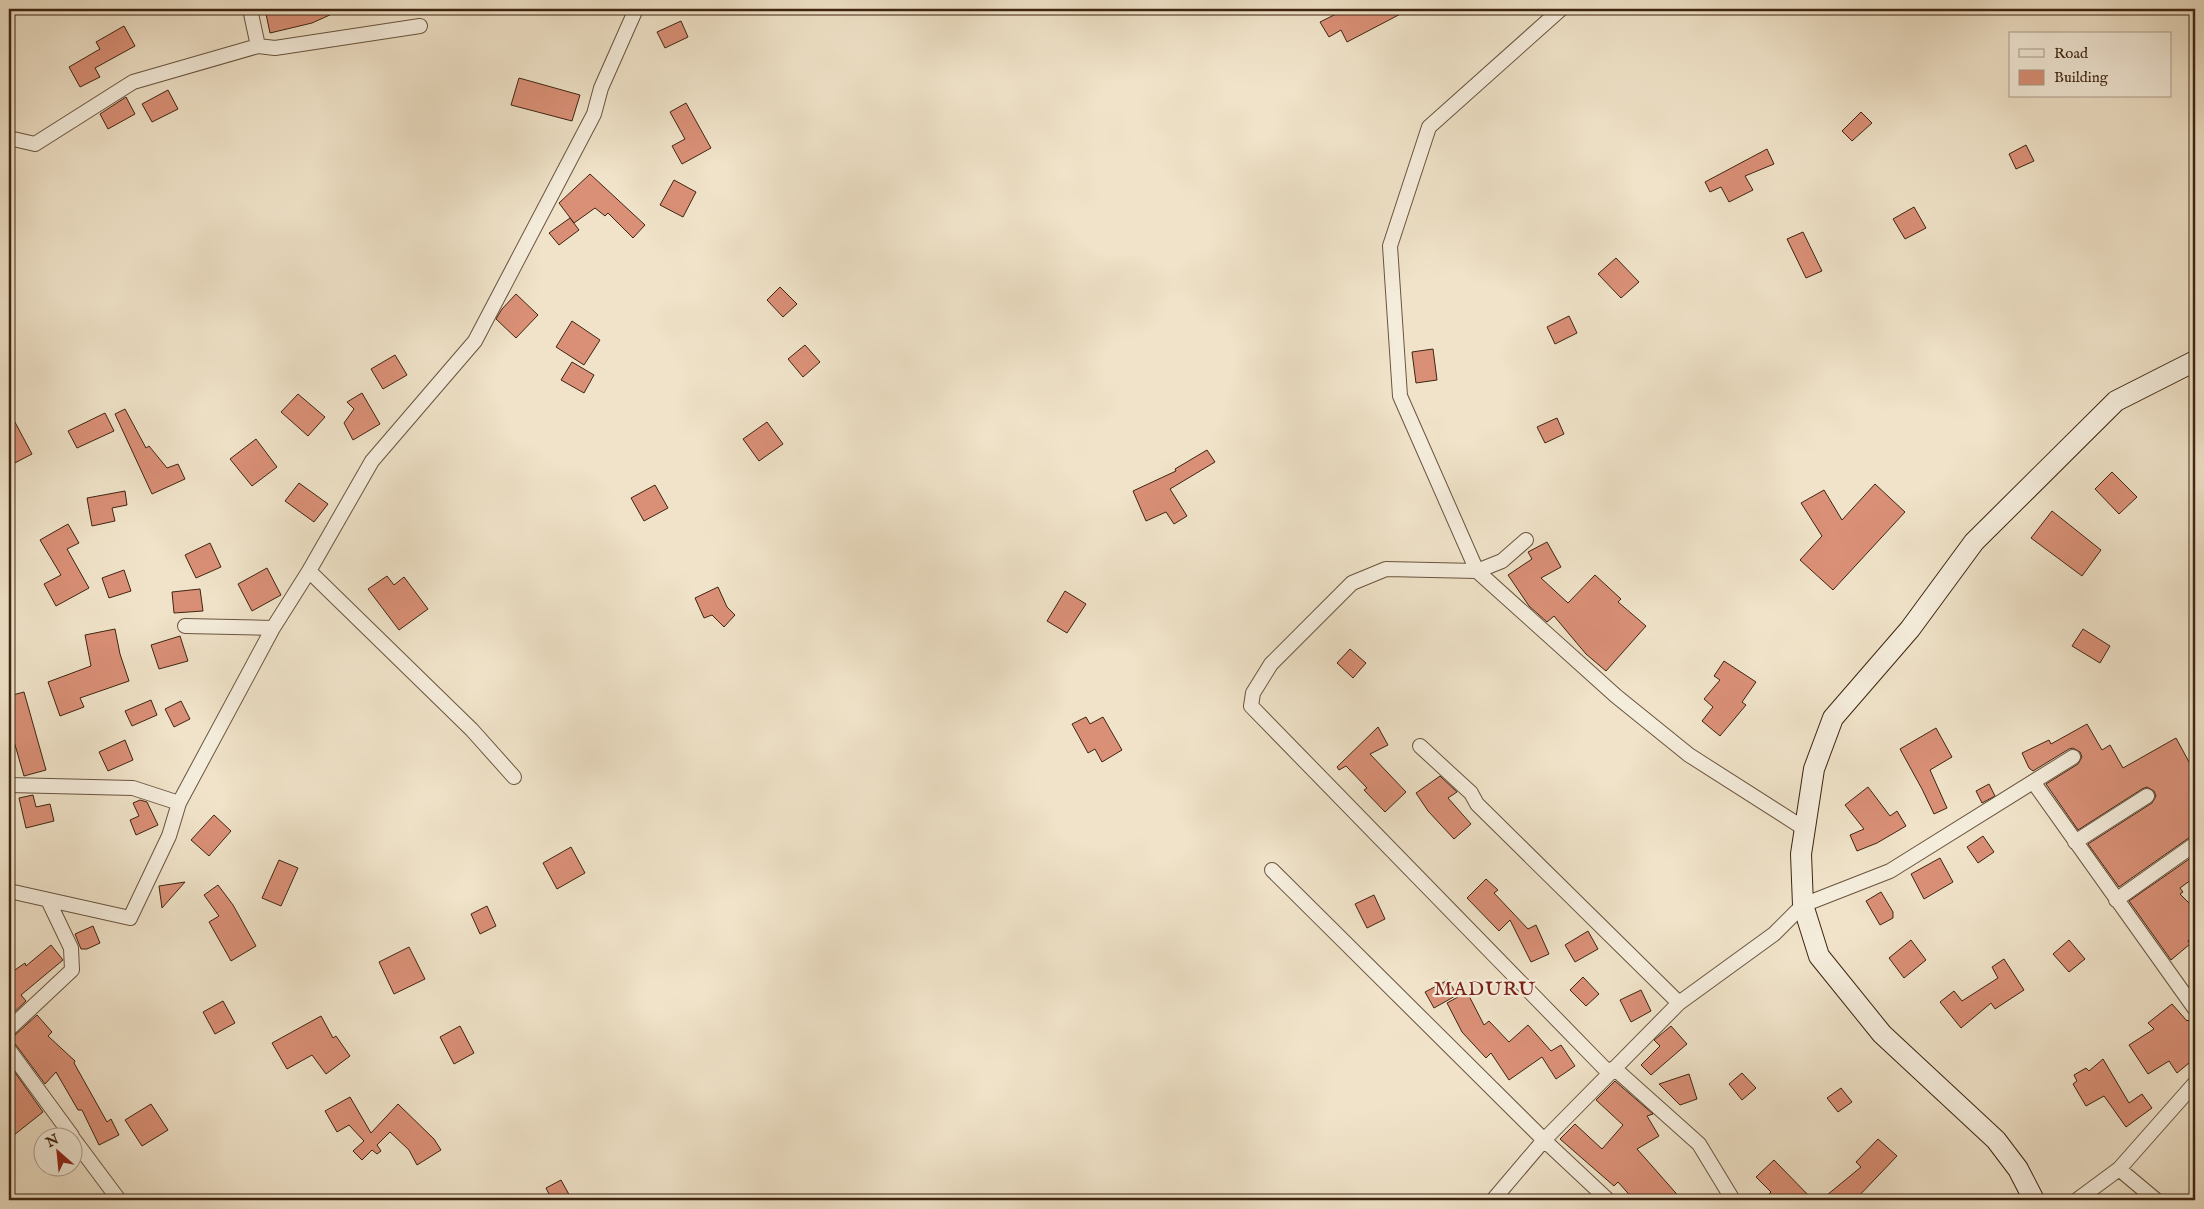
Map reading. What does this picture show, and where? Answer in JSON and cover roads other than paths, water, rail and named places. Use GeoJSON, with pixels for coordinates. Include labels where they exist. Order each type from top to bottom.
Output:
{"type":"FeatureCollection","features":[{"type":"Feature","properties":{"kind":"main road"},"geometry":{"type":"LineString","coordinates":[[2034,1200],[2018,1169],[1996,1140],[1882,1034],[1819,956],[1803,905],[1801,854],[1814,769],[1833,718],[1910,629],[1974,542],[2116,401],[2195,361]]}},
{"type":"Feature","properties":{"kind":"street"},"geometry":{"type":"LineString","coordinates":[[250,9],[258,46]]}},
{"type":"Feature","properties":{"kind":"street"},"geometry":{"type":"LineString","coordinates":[[9,891],[130,918],[169,836],[179,802],[273,628],[309,571],[372,461],[475,341],[594,114],[601,88],[636,9]]}},
{"type":"Feature","properties":{"kind":"street"},"geometry":{"type":"LineString","coordinates":[[1561,9],[1429,127],[1390,246],[1400,396],[1477,571],[1616,696],[1689,755],[1805,829]]}},
{"type":"Feature","properties":{"kind":"street"},"geometry":{"type":"LineString","coordinates":[[9,138],[35,144],[133,82],[258,46],[274,48],[420,26]]}},
{"type":"Feature","properties":{"kind":"street"},"geometry":{"type":"LineString","coordinates":[[1526,540],[1502,561],[1477,571],[1386,570],[1352,583],[1271,664],[1253,692],[1251,706],[1612,1071],[1699,1144],[1733,1200]]}},
{"type":"Feature","properties":{"kind":"street"},"geometry":{"type":"LineString","coordinates":[[309,571],[472,730],[514,778]]}},
{"type":"Feature","properties":{"kind":"street"},"geometry":{"type":"LineString","coordinates":[[185,626],[273,628]]}},
{"type":"Feature","properties":{"kind":"street"},"geometry":{"type":"LineString","coordinates":[[1420,746],[1471,793],[1477,804],[1680,1003]]}},
{"type":"Feature","properties":{"kind":"street"},"geometry":{"type":"LineString","coordinates":[[1493,1200],[1544,1140],[1680,1003],[1774,934],[1803,905],[1890,871],[2073,757]]}},
{"type":"Feature","properties":{"kind":"street"},"geometry":{"type":"LineString","coordinates":[[2034,782],[2195,1009]]}},
{"type":"Feature","properties":{"kind":"street"},"geometry":{"type":"LineString","coordinates":[[9,785],[133,788],[179,802]]}},
{"type":"Feature","properties":{"kind":"street"},"geometry":{"type":"LineString","coordinates":[[2075,842],[2147,796]]}},
{"type":"Feature","properties":{"kind":"street"},"geometry":{"type":"LineString","coordinates":[[2116,900],[2195,844]]}},
{"type":"Feature","properties":{"kind":"street"},"geometry":{"type":"LineString","coordinates":[[1272,870],[1544,1140],[1608,1200]]}},
{"type":"Feature","properties":{"kind":"street"},"geometry":{"type":"LineString","coordinates":[[9,1029],[72,970],[71,948],[48,900]]}},
{"type":"Feature","properties":{"kind":"street"},"geometry":{"type":"LineString","coordinates":[[9,1050],[64,1126]]}},
{"type":"Feature","properties":{"kind":"street"},"geometry":{"type":"LineString","coordinates":[[2077,1200],[2119,1169],[2195,1083]]}},
{"type":"Feature","properties":{"kind":"street"},"geometry":{"type":"LineString","coordinates":[[82,1150],[119,1200]]}},
{"type":"Feature","properties":{"kind":"street"},"geometry":{"type":"LineString","coordinates":[[2119,1169],[2156,1200]]}},
{"type":"Feature","properties":{"kind":"district","name":"MADURU"},"geometry":{"type":"Point","coordinates":[1485,988]}}]}
